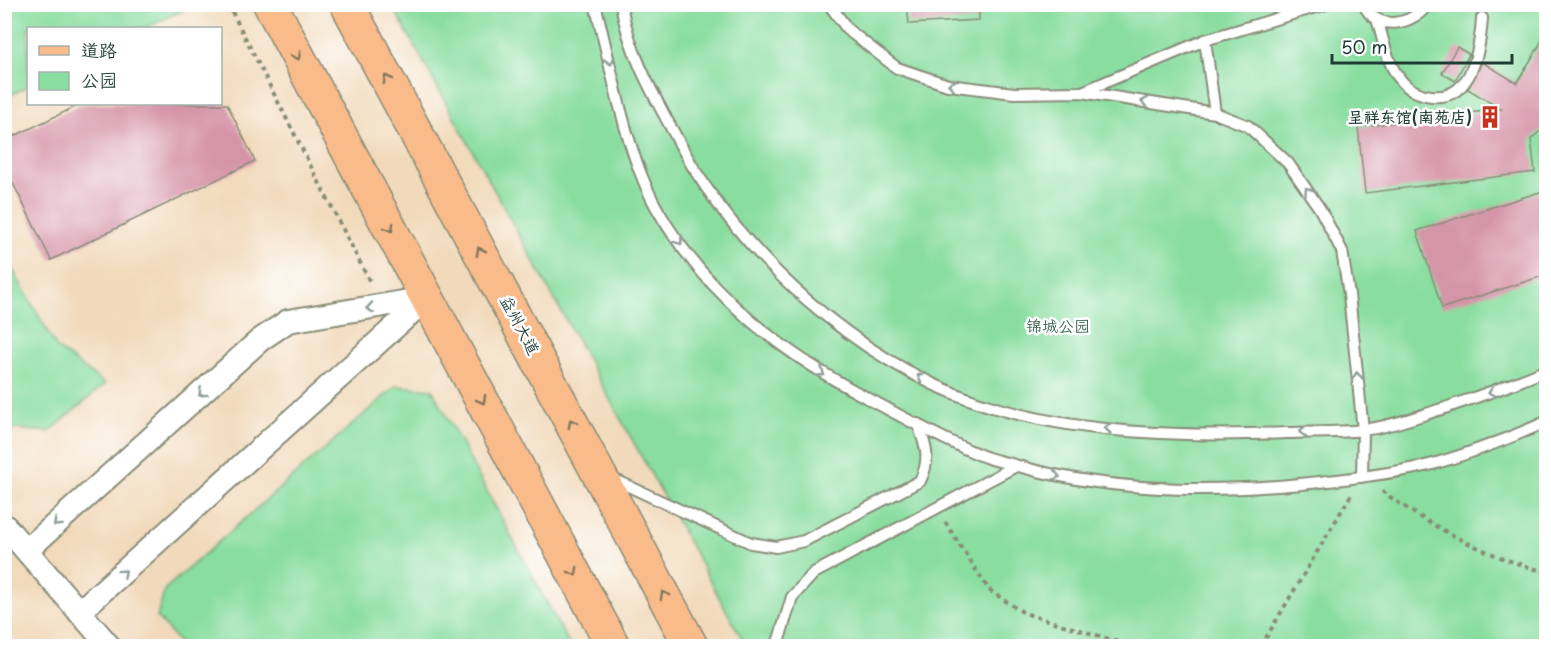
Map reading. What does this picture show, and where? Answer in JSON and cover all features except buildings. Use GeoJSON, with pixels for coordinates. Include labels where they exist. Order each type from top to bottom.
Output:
{"type":"FeatureCollection","features":[{"type":"Feature","properties":{"kind":"main road"},"geometry":{"type":"LineString","coordinates":[[270,4],[614,646]]}},
{"type":"Feature","properties":{"kind":"main road","name":"益州大道"},"geometry":{"type":"LineString","coordinates":[[347,4],[691,646]]}},
{"type":"Feature","properties":{"kind":"street"},"geometry":{"type":"LineString","coordinates":[[27,550],[260,340],[288,321],[427,298]]}},
{"type":"Feature","properties":{"kind":"street"},"geometry":{"type":"LineString","coordinates":[[80,612],[427,298]]}},
{"type":"Feature","properties":{"kind":"street"},"geometry":{"type":"LineString","coordinates":[[4,525],[110,646]]}},
{"type":"Feature","properties":{"kind":"lane"},"geometry":{"type":"LineString","coordinates":[[595,4],[640,175],[660,213],[681,245],[736,309],[780,346],[830,379],[979,455],[1059,478],[1185,489],[1266,489],[1362,477],[1432,464],[1509,438],[1546,422]]}},
{"type":"Feature","properties":{"kind":"lane"},"geometry":{"type":"LineString","coordinates":[[621,4],[639,66],[701,184],[749,245],[813,305],[870,349],[934,384],[977,403],[1070,424],[1155,432],[1233,435],[1363,430],[1406,420],[1517,384],[1546,370]]}},
{"type":"Feature","properties":{"kind":"lane"},"geometry":{"type":"LineString","coordinates":[[829,4],[848,30],[897,68],[959,87],[1014,93],[1081,92],[1215,113],[1248,126],[1288,163],[1320,208],[1342,251],[1349,295],[1363,430],[1362,477]]}},
{"type":"Feature","properties":{"kind":"lane"},"geometry":{"type":"LineString","coordinates":[[1081,92],[1205,40],[1326,4]]}},
{"type":"Feature","properties":{"kind":"lane"},"geometry":{"type":"LineString","coordinates":[[1364,4],[1377,19],[1390,62],[1399,79],[1411,90],[1444,98],[1457,91],[1469,75],[1480,48],[1482,18]]}},
{"type":"Feature","properties":{"kind":"lane"},"geometry":{"type":"LineString","coordinates":[[1377,19],[1392,24],[1407,22],[1421,14],[1428,4]]}},
{"type":"Feature","properties":{"kind":"lane"},"geometry":{"type":"LineString","coordinates":[[1205,40],[1215,113]]}},
{"type":"Feature","properties":{"kind":"lane"},"geometry":{"type":"LineString","coordinates":[[599,473],[751,543],[776,547],[804,541],[920,481],[926,468],[928,452],[918,424]]}},
{"type":"Feature","properties":{"kind":"lane"},"geometry":{"type":"LineString","coordinates":[[777,646],[792,597],[814,573],[1016,465]]}},
{"type":"Feature","properties":{"kind":"path"},"geometry":{"type":"LineString","coordinates":[[228,4],[382,306]]}},
{"type":"Feature","properties":{"kind":"path"},"geometry":{"type":"LineString","coordinates":[[1261,646],[1362,477],[1416,516],[1517,564],[1546,572]]}},
{"type":"Feature","properties":{"kind":"path"},"geometry":{"type":"LineString","coordinates":[[936,508],[989,590],[1024,613],[1132,646]]}},
{"type":"Feature","properties":{"kind":"path"},"geometry":{"type":"LineString","coordinates":[[1536,646],[1546,640]]}},
{"type":"Feature","properties":{"kind":"green space"},"geometry":{"type":"Polygon","coordinates":[[[5,4],[194,4],[147,27],[27,27],[27,87],[5,98],[5,4]]]}},
{"type":"Feature","properties":{"kind":"green space","name":"锦城公园"},"geometry":{"type":"Polygon","coordinates":[[[392,5],[1546,5],[1546,646],[746,646],[392,5]]]}},
{"type":"Feature","properties":{"kind":"green space"},"geometry":{"type":"Polygon","coordinates":[[[4,254],[57,348],[105,384],[49,432],[5,428],[4,254]]]}},
{"type":"Feature","properties":{"kind":"green space"},"geometry":{"type":"Polygon","coordinates":[[[396,386],[432,389],[570,646],[182,646],[157,617],[165,589],[396,386]]]}},
{"type":"Feature","properties":{"kind":"place","name":"呈祥东馆(南苑店)"},"geometry":{"type":"Point","coordinates":[1490,117]}}]}
